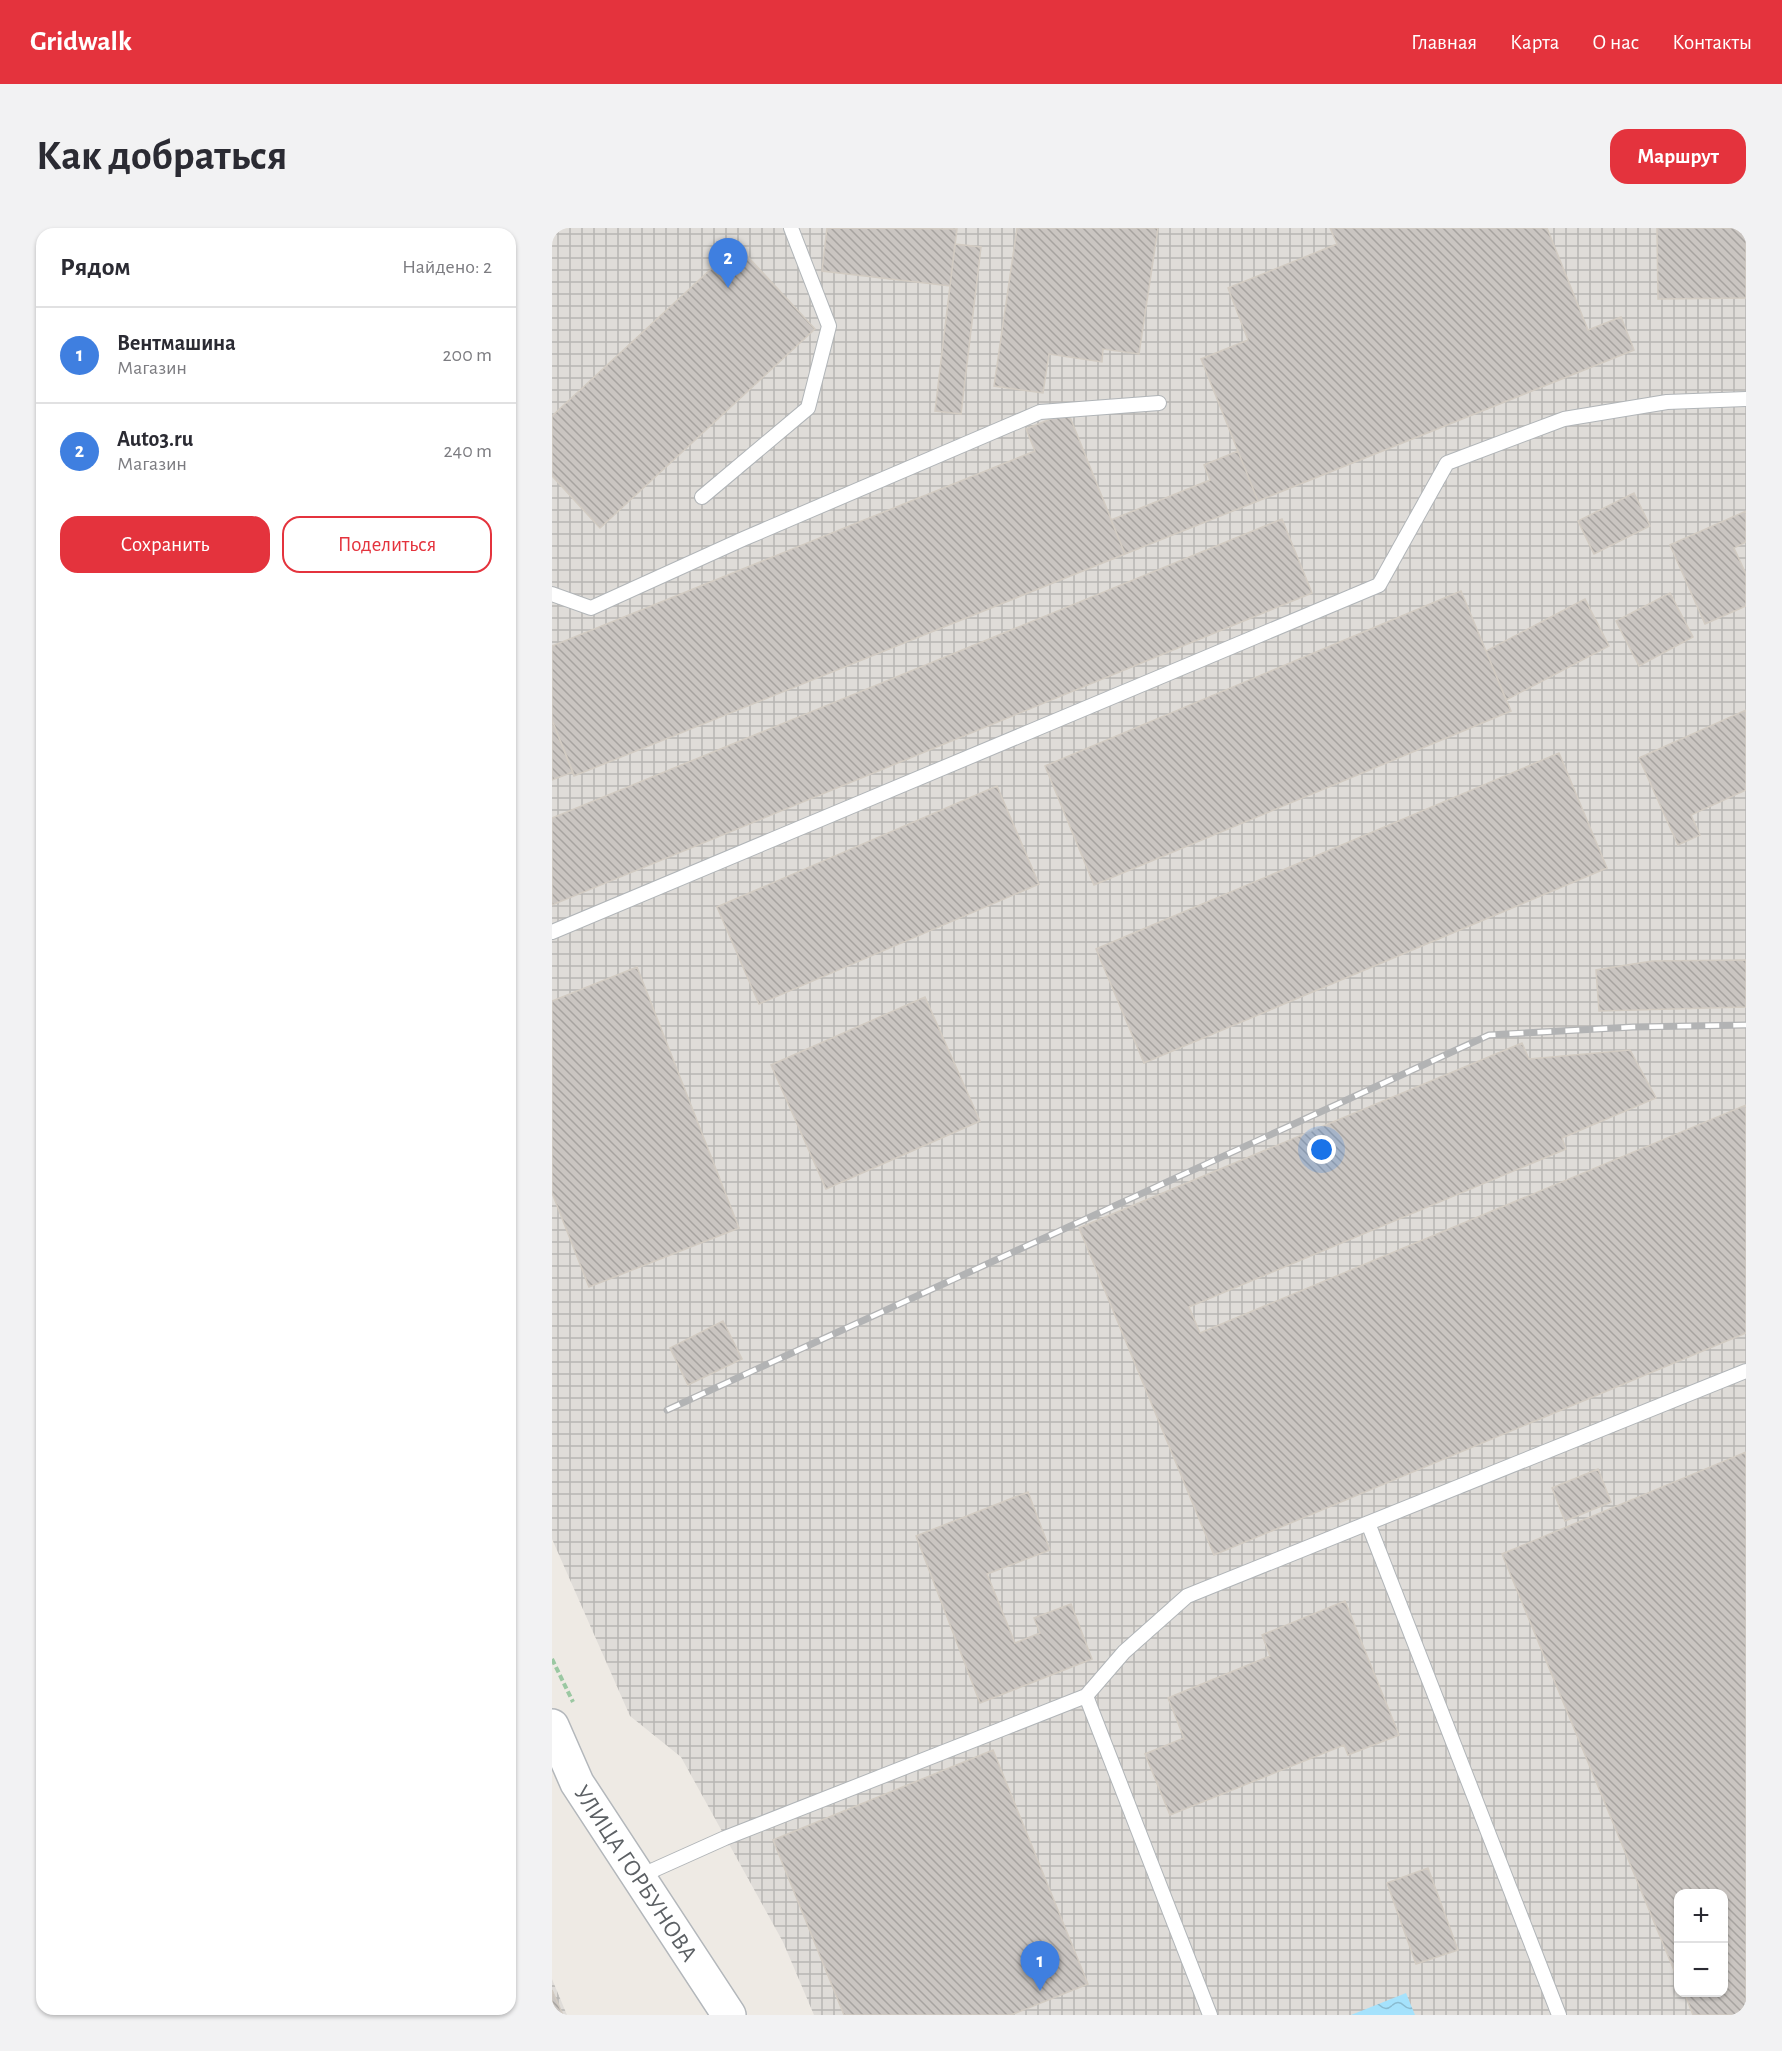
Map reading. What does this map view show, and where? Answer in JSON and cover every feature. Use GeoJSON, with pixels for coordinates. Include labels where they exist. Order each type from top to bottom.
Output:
{"type":"FeatureCollection","features":[{"type":"Feature","properties":{"kind":"street","name":"УЛИЦА ГОРБУНОВА"},"geometry":{"type":"LineString","coordinates":[[552,1726],[577,1783],[729,2015]]}},
{"type":"Feature","properties":{"kind":"lane"},"geometry":{"type":"LineString","coordinates":[[702,497],[808,408],[828,326],[791,228]]}},
{"type":"Feature","properties":{"kind":"lane"},"geometry":{"type":"LineString","coordinates":[[552,932],[1379,585],[1447,462],[1564,419],[1667,402],[1746,399]]}},
{"type":"Feature","properties":{"kind":"lane"},"geometry":{"type":"LineString","coordinates":[[552,594],[591,608],[754,534],[1040,412],[1160,403]]}},
{"type":"Feature","properties":{"kind":"lane"},"geometry":{"type":"LineString","coordinates":[[638,1877],[725,1839],[1086,1696],[1124,1652],[1187,1596],[1746,1371]]}},
{"type":"Feature","properties":{"kind":"lane"},"geometry":{"type":"LineString","coordinates":[[1368,1523],[1559,2015]]}},
{"type":"Feature","properties":{"kind":"lane"},"geometry":{"type":"LineString","coordinates":[[1086,1696],[1210,2015]]}},
{"type":"Feature","properties":{"kind":"shaded area"},"geometry":{"type":"Polygon","coordinates":[[[552,228],[1746,228],[1746,2015],[814,2015],[783,1942],[681,1757],[630,1716],[552,1539],[552,228]]]}},
{"type":"Feature","properties":{"kind":"shaded area"},"geometry":{"type":"Polygon","coordinates":[[[552,1979],[567,2015],[552,2015],[552,1979]]]}},
{"type":"Feature","properties":{"kind":"water"},"geometry":{"type":"Polygon","coordinates":[[[1406,1993],[1415,2015],[1351,2015],[1406,1993]]]}},
{"type":"Feature","properties":{"kind":"building"},"geometry":{"type":"Polygon","coordinates":[[[827,228],[957,229],[950,286],[822,271],[827,228]]]}},
{"type":"Feature","properties":{"kind":"building"},"geometry":{"type":"Polygon","coordinates":[[[1017,228],[1158,228],[1139,354],[1103,349],[1102,362],[1049,354],[1043,393],[994,386],[1017,228]]]}},
{"type":"Feature","properties":{"kind":"building"},"geometry":{"type":"Polygon","coordinates":[[[1330,228],[1547,228],[1588,330],[1621,317],[1634,350],[1258,501],[1201,359],[1248,340],[1228,288],[1337,244],[1330,228]]]}},
{"type":"Feature","properties":{"kind":"building"},"geometry":{"type":"Polygon","coordinates":[[[1657,228],[1746,228],[1746,298],[1658,299],[1657,228]]]}},
{"type":"Feature","properties":{"kind":"building"},"geometry":{"type":"Polygon","coordinates":[[[955,244],[981,247],[961,414],[935,411],[955,244]]]}},
{"type":"Feature","properties":{"kind":"building"},"geometry":{"type":"Polygon","coordinates":[[[737,245],[815,329],[600,528],[552,476],[552,416],[737,245]]]}},
{"type":"Feature","properties":{"kind":"building"},"geometry":{"type":"Polygon","coordinates":[[[1068,412],[1125,554],[574,776],[552,720],[552,646],[1035,451],[1026,429],[1068,412]]]}},
{"type":"Feature","properties":{"kind":"building"},"geometry":{"type":"Polygon","coordinates":[[[1238,451],[1258,501],[1125,554],[1111,520],[1210,480],[1204,465],[1238,451]]]}},
{"type":"Feature","properties":{"kind":"building"},"geometry":{"type":"Polygon","coordinates":[[[1634,493],[1650,526],[1594,554],[1578,521],[1634,493]]]}},
{"type":"Feature","properties":{"kind":"building"},"geometry":{"type":"Polygon","coordinates":[[[1746,511],[1746,542],[1734,548],[1746,574],[1746,606],[1705,624],[1670,545],[1746,511]]]}},
{"type":"Feature","properties":{"kind":"building"},"geometry":{"type":"Polygon","coordinates":[[[1282,519],[1312,593],[552,905],[552,818],[1282,519]]]}},
{"type":"Feature","properties":{"kind":"building"},"geometry":{"type":"Polygon","coordinates":[[[1461,591],[1511,711],[1094,885],[1045,766],[1461,591]]]}},
{"type":"Feature","properties":{"kind":"building"},"geometry":{"type":"Polygon","coordinates":[[[1670,593],[1693,637],[1639,666],[1616,621],[1670,593]]]}},
{"type":"Feature","properties":{"kind":"building"},"geometry":{"type":"Polygon","coordinates":[[[1585,599],[1609,646],[1506,700],[1486,651],[1585,599]]]}},
{"type":"Feature","properties":{"kind":"building"},"geometry":{"type":"Polygon","coordinates":[[[1746,710],[1746,790],[1691,815],[1700,835],[1678,845],[1639,758],[1746,710]]]}},
{"type":"Feature","properties":{"kind":"building"},"geometry":{"type":"Polygon","coordinates":[[[552,720],[573,772],[552,780],[552,720]]]}},
{"type":"Feature","properties":{"kind":"building"},"geometry":{"type":"Polygon","coordinates":[[[1559,753],[1607,868],[1144,1063],[1096,949],[1559,753]]]}},
{"type":"Feature","properties":{"kind":"building"},"geometry":{"type":"Polygon","coordinates":[[[997,786],[1039,884],[759,1004],[717,907],[997,786]]]}},
{"type":"Feature","properties":{"kind":"building"},"geometry":{"type":"Polygon","coordinates":[[[1746,960],[1746,1007],[1599,1011],[1596,970],[1652,961],[1746,960]]]}},
{"type":"Feature","properties":{"kind":"building"},"geometry":{"type":"Polygon","coordinates":[[[637,967],[739,1228],[589,1287],[552,1193],[552,1001],[637,967]]]}},
{"type":"Feature","properties":{"kind":"building"},"geometry":{"type":"Polygon","coordinates":[[[925,997],[980,1121],[826,1189],[771,1065],[925,997]]]}},
{"type":"Feature","properties":{"kind":"building"},"geometry":{"type":"Polygon","coordinates":[[[1522,1043],[1529,1059],[1630,1050],[1656,1098],[1562,1138],[1566,1149],[1189,1307],[1200,1333],[1746,1105],[1746,1333],[1214,1555],[1079,1228],[1522,1043]]]}},
{"type":"Feature","properties":{"kind":"building"},"geometry":{"type":"Polygon","coordinates":[[[723,1321],[742,1359],[688,1385],[670,1348],[723,1321]]]}},
{"type":"Feature","properties":{"kind":"building"},"geometry":{"type":"Polygon","coordinates":[[[1746,1452],[1746,2015],[1693,2015],[1686,1997],[1728,1997],[1728,1889],[1674,1889],[1674,1970],[1502,1554],[1746,1452]]]}},
{"type":"Feature","properties":{"kind":"building"},"geometry":{"type":"Polygon","coordinates":[[[1598,1469],[1611,1502],[1565,1521],[1552,1488],[1598,1469]]]}},
{"type":"Feature","properties":{"kind":"building"},"geometry":{"type":"Polygon","coordinates":[[[1028,1492],[1050,1550],[987,1574],[1015,1643],[1040,1633],[1034,1618],[1071,1604],[1092,1659],[980,1703],[916,1536],[1028,1492]]]}},
{"type":"Feature","properties":{"kind":"building"},"geometry":{"type":"Polygon","coordinates":[[[1345,1601],[1399,1735],[1348,1755],[1344,1745],[1170,1815],[1145,1754],[1184,1738],[1168,1698],[1270,1656],[1262,1635],[1345,1601]]]}},
{"type":"Feature","properties":{"kind":"building"},"geometry":{"type":"Polygon","coordinates":[[[993,1750],[1088,1984],[1011,2015],[844,2015],[773,1840],[993,1750]]]}},
{"type":"Feature","properties":{"kind":"building"},"geometry":{"type":"Polygon","coordinates":[[[1428,1868],[1458,1950],[1416,1964],[1387,1883],[1428,1868]]]}},
{"type":"Feature","properties":{"kind":"building"},"geometry":{"type":"Polygon","coordinates":[[[552,1990],[563,2015],[552,2015],[552,1990]]]}},
{"type":"Feature","properties":{"kind":"railway"},"geometry":{"type":"LineString","coordinates":[[667,1410],[1489,1035],[1633,1027],[1746,1025]]}},
{"type":"Feature","properties":{"kind":"place","name":"Auto3.ru"},"geometry":{"type":"Point","coordinates":[728,288]}},
{"type":"Feature","properties":{"kind":"place","name":"Вентмашина"},"geometry":{"type":"Point","coordinates":[1040,1991]}}]}
